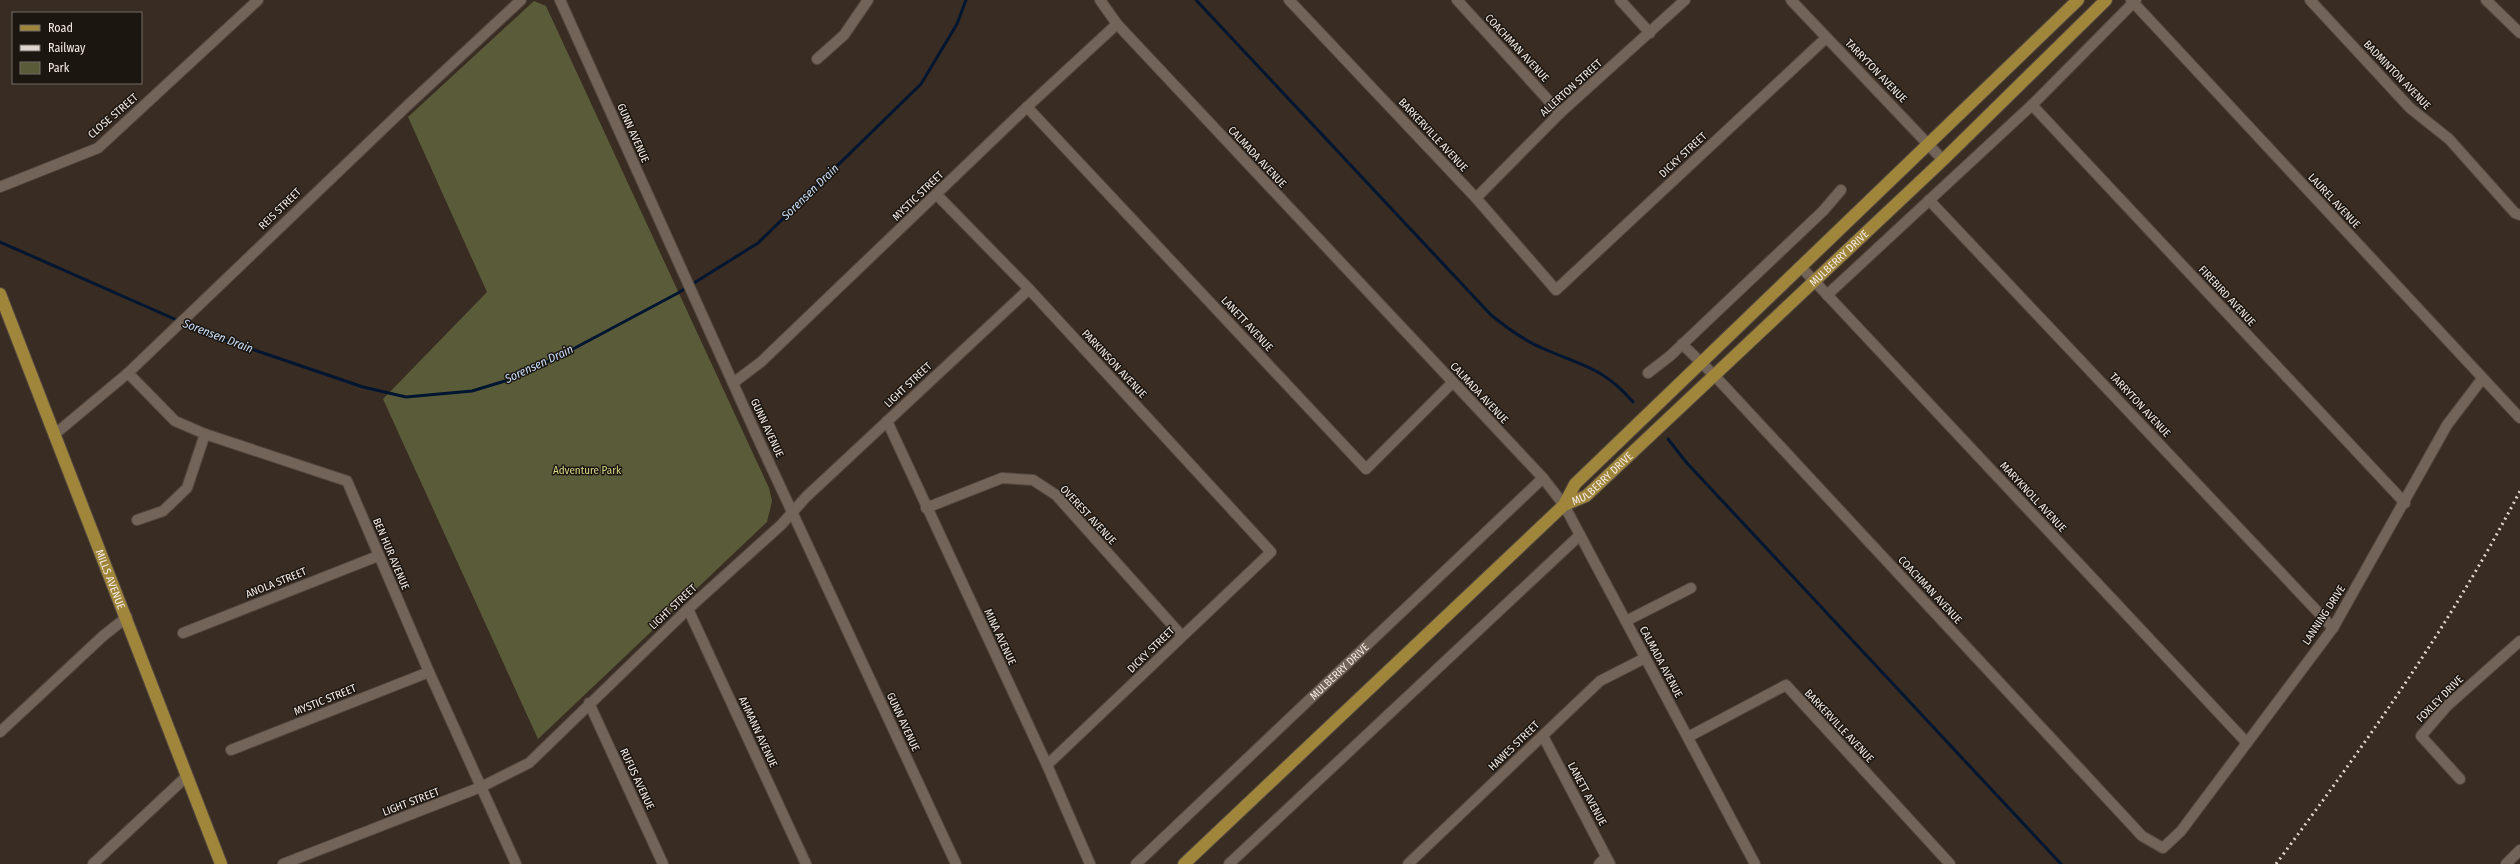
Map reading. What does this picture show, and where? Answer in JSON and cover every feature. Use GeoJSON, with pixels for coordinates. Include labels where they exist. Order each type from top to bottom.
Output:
{"type":"FeatureCollection","features":[{"type":"Feature","properties":{"kind":"main road","name":"MULBERRY DRIVE"},"geometry":{"type":"LineString","coordinates":[[1184,864],[1564,504],[1575,484],[1802,268],[2078,0]]}},
{"type":"Feature","properties":{"kind":"main road","name":"MULBERRY DRIVE"},"geometry":{"type":"LineString","coordinates":[[1564,504],[1586,496],[1714,374],[1815,282],[1944,160],[2106,0]]}},
{"type":"Feature","properties":{"kind":"main road","name":"MILLS AVENUE"},"geometry":{"type":"LineString","coordinates":[[0,294],[127,617],[221,864]]}},
{"type":"Feature","properties":{"kind":"street","name":"CLOSE STREET"},"geometry":{"type":"LineString","coordinates":[[0,187],[98,148],[258,0]]}},
{"type":"Feature","properties":{"kind":"street","name":"REIS STREET"},"geometry":{"type":"LineString","coordinates":[[56,434],[128,373],[192,310],[521,0]]}},
{"type":"Feature","properties":{"kind":"street","name":"GUNN AVENUE"},"geometry":{"type":"LineString","coordinates":[[560,0],[792,512],[956,864]]}},
{"type":"Feature","properties":{"kind":"street"},"geometry":{"type":"LineString","coordinates":[[817,59],[844,35],[868,0]]}},
{"type":"Feature","properties":{"kind":"street","name":"CALMADA AVENUE"},"geometry":{"type":"LineString","coordinates":[[1100,0],[1117,24],[1542,478],[1564,504],[1755,864]]}},
{"type":"Feature","properties":{"kind":"street","name":"BARKERVILLE AVENUE"},"geometry":{"type":"LineString","coordinates":[[1290,0],[1476,198],[1556,290]]}},
{"type":"Feature","properties":{"kind":"street","name":"COACHMAN AVENUE"},"geometry":{"type":"LineString","coordinates":[[1457,0],[1560,113]]}},
{"type":"Feature","properties":{"kind":"street"},"geometry":{"type":"LineString","coordinates":[[1620,0],[1650,33]]}},
{"type":"Feature","properties":{"kind":"street","name":"ALLERTON STREET"},"geometry":{"type":"LineString","coordinates":[[1476,198],[1560,113],[1686,0]]}},
{"type":"Feature","properties":{"kind":"street","name":"TARRYTON AVENUE"},"geometry":{"type":"LineString","coordinates":[[1791,0],[1944,160]]}},
{"type":"Feature","properties":{"kind":"street","name":"BADMINTON AVENUE"},"geometry":{"type":"LineString","coordinates":[[2310,0],[2410,108],[2449,139],[2515,213],[2520,215]]}},
{"type":"Feature","properties":{"kind":"street"},"geometry":{"type":"LineString","coordinates":[[2486,0],[2520,33]]}},
{"type":"Feature","properties":{"kind":"street"},"geometry":{"type":"LineString","coordinates":[[1827,295],[2032,105],[2134,1]]}},
{"type":"Feature","properties":{"kind":"street","name":"LAUREL AVENUE"},"geometry":{"type":"LineString","coordinates":[[2134,1],[2482,379],[2520,418]]}},
{"type":"Feature","properties":{"kind":"street","name":"MYSTIC STREET"},"geometry":{"type":"LineString","coordinates":[[733,382],[761,362],[1117,24]]}},
{"type":"Feature","properties":{"kind":"street","name":"DICKY STREET"},"geometry":{"type":"LineString","coordinates":[[1556,290],[1826,38]]}},
{"type":"Feature","properties":{"kind":"street","name":"FIREBIRD AVENUE"},"geometry":{"type":"LineString","coordinates":[[2032,105],[2404,503]]}},
{"type":"Feature","properties":{"kind":"street","name":"LANETT AVENUE"},"geometry":{"type":"LineString","coordinates":[[1027,108],[1366,469],[1452,383]]}},
{"type":"Feature","properties":{"kind":"street"},"geometry":{"type":"LineString","coordinates":[[1648,373],[1682,344],[1823,211],[1841,190]]}},
{"type":"Feature","properties":{"kind":"street","name":"PARKINSON AVENUE"},"geometry":{"type":"LineString","coordinates":[[937,195],[1029,289],[1271,552]]}},
{"type":"Feature","properties":{"kind":"street","name":"TARRYTON AVENUE"},"geometry":{"type":"LineString","coordinates":[[1929,200],[2333,628]]}},
{"type":"Feature","properties":{"kind":"street","name":"MARYKNOLL AVENUE"},"geometry":{"type":"LineString","coordinates":[[1802,268],[2247,743]]}},
{"type":"Feature","properties":{"kind":"street","name":"LIGHT STREET"},"geometry":{"type":"LineString","coordinates":[[283,864],[481,788],[529,763],[588,703],[688,609],[781,525],[792,512],[887,421],[1029,289]]}},
{"type":"Feature","properties":{"kind":"street","name":"COACHMAN AVENUE"},"geometry":{"type":"LineString","coordinates":[[1682,344],[1714,374],[2142,836],[2163,848]]}},
{"type":"Feature","properties":{"kind":"street","name":"BEN HUR AVENUE"},"geometry":{"type":"LineString","coordinates":[[128,373],[175,421],[205,434],[347,481],[429,672],[516,864]]}},
{"type":"Feature","properties":{"kind":"street","name":"LANNING DRIVE"},"geometry":{"type":"LineString","coordinates":[[2163,848],[2181,831],[2333,628],[2447,425],[2482,379]]}},
{"type":"Feature","properties":{"kind":"street","name":"MINA AVENUE"},"geometry":{"type":"LineString","coordinates":[[887,421],[926,508],[1047,766],[1090,864]]}},
{"type":"Feature","properties":{"kind":"street"},"geometry":{"type":"LineString","coordinates":[[137,520],[163,511],[187,488],[205,434]]}},
{"type":"Feature","properties":{"kind":"street","name":"OVEREST AVENUE"},"geometry":{"type":"LineString","coordinates":[[926,508],[1002,478],[1032,480],[1056,496],[1182,636]]}},
{"type":"Feature","properties":{"kind":"street","name":"MULBERRY DRIVE"},"geometry":{"type":"LineString","coordinates":[[1136,864],[1542,478]]}},
{"type":"Feature","properties":{"kind":"street"},"geometry":{"type":"LineString","coordinates":[[1229,864],[1580,535]]}},
{"type":"Feature","properties":{"kind":"street","name":"DICKY STREET"},"geometry":{"type":"LineString","coordinates":[[1047,766],[1271,552]]}},
{"type":"Feature","properties":{"kind":"street","name":"ANOLA STREET"},"geometry":{"type":"LineString","coordinates":[[184,633],[378,556]]}},
{"type":"Feature","properties":{"kind":"street"},"geometry":{"type":"LineString","coordinates":[[1626,621],[1691,588]]}},
{"type":"Feature","properties":{"kind":"street","name":"AHMANN AVENUE"},"geometry":{"type":"LineString","coordinates":[[688,609],[806,864]]}},
{"type":"Feature","properties":{"kind":"street"},"geometry":{"type":"LineString","coordinates":[[0,732],[110,630],[127,617]]}},
{"type":"Feature","properties":{"kind":"street","name":"FOXLEY DRIVE"},"geometry":{"type":"LineString","coordinates":[[2460,779],[2421,736],[2447,706],[2520,641]]}},
{"type":"Feature","properties":{"kind":"street","name":"HAWES STREET"},"geometry":{"type":"LineString","coordinates":[[1408,864],[1600,681],[1646,658]]}},
{"type":"Feature","properties":{"kind":"street","name":"MYSTIC STREET"},"geometry":{"type":"LineString","coordinates":[[231,750],[429,672]]}},
{"type":"Feature","properties":{"kind":"street","name":"BARKERVILLE AVENUE"},"geometry":{"type":"LineString","coordinates":[[1688,737],[1786,685],[1950,864]]}},
{"type":"Feature","properties":{"kind":"street","name":"RUFUS AVENUE"},"geometry":{"type":"LineString","coordinates":[[588,703],[663,864]]}},
{"type":"Feature","properties":{"kind":"street","name":"LANETT AVENUE"},"geometry":{"type":"LineString","coordinates":[[1543,736],[1605,862]]}},
{"type":"Feature","properties":{"kind":"street"},"geometry":{"type":"LineString","coordinates":[[93,864],[187,776]]}},
{"type":"Feature","properties":{"kind":"street"},"geometry":{"type":"LineString","coordinates":[[2506,864],[2520,850]]}},
{"type":"Feature","properties":{"kind":"green space","name":"Adventure Park"},"geometry":{"type":"Polygon","coordinates":[[[534,1],[546,6],[769,488],[772,501],[767,522],[538,739],[383,399],[487,292],[408,117],[534,1]]]}},
{"type":"Feature","properties":{"kind":"waterway","name":"Sorensen Drain"},"geometry":{"type":"LineString","coordinates":[[0,242],[213,336],[363,387],[406,397],[472,391],[505,381],[558,357],[678,293],[758,243],[921,84],[957,24],[966,0]]}},
{"type":"Feature","properties":{"kind":"waterway"},"geometry":{"type":"LineString","coordinates":[[1196,0],[1491,315],[1528,341],[1602,374],[1622,390],[1633,402]]}},
{"type":"Feature","properties":{"kind":"waterway"},"geometry":{"type":"LineString","coordinates":[[1668,439],[1686,462],[2061,864]]}},
{"type":"Feature","properties":{"kind":"railway"},"geometry":{"type":"LineString","coordinates":[[2276,864],[2406,683],[2465,589],[2520,491]]}}]}
